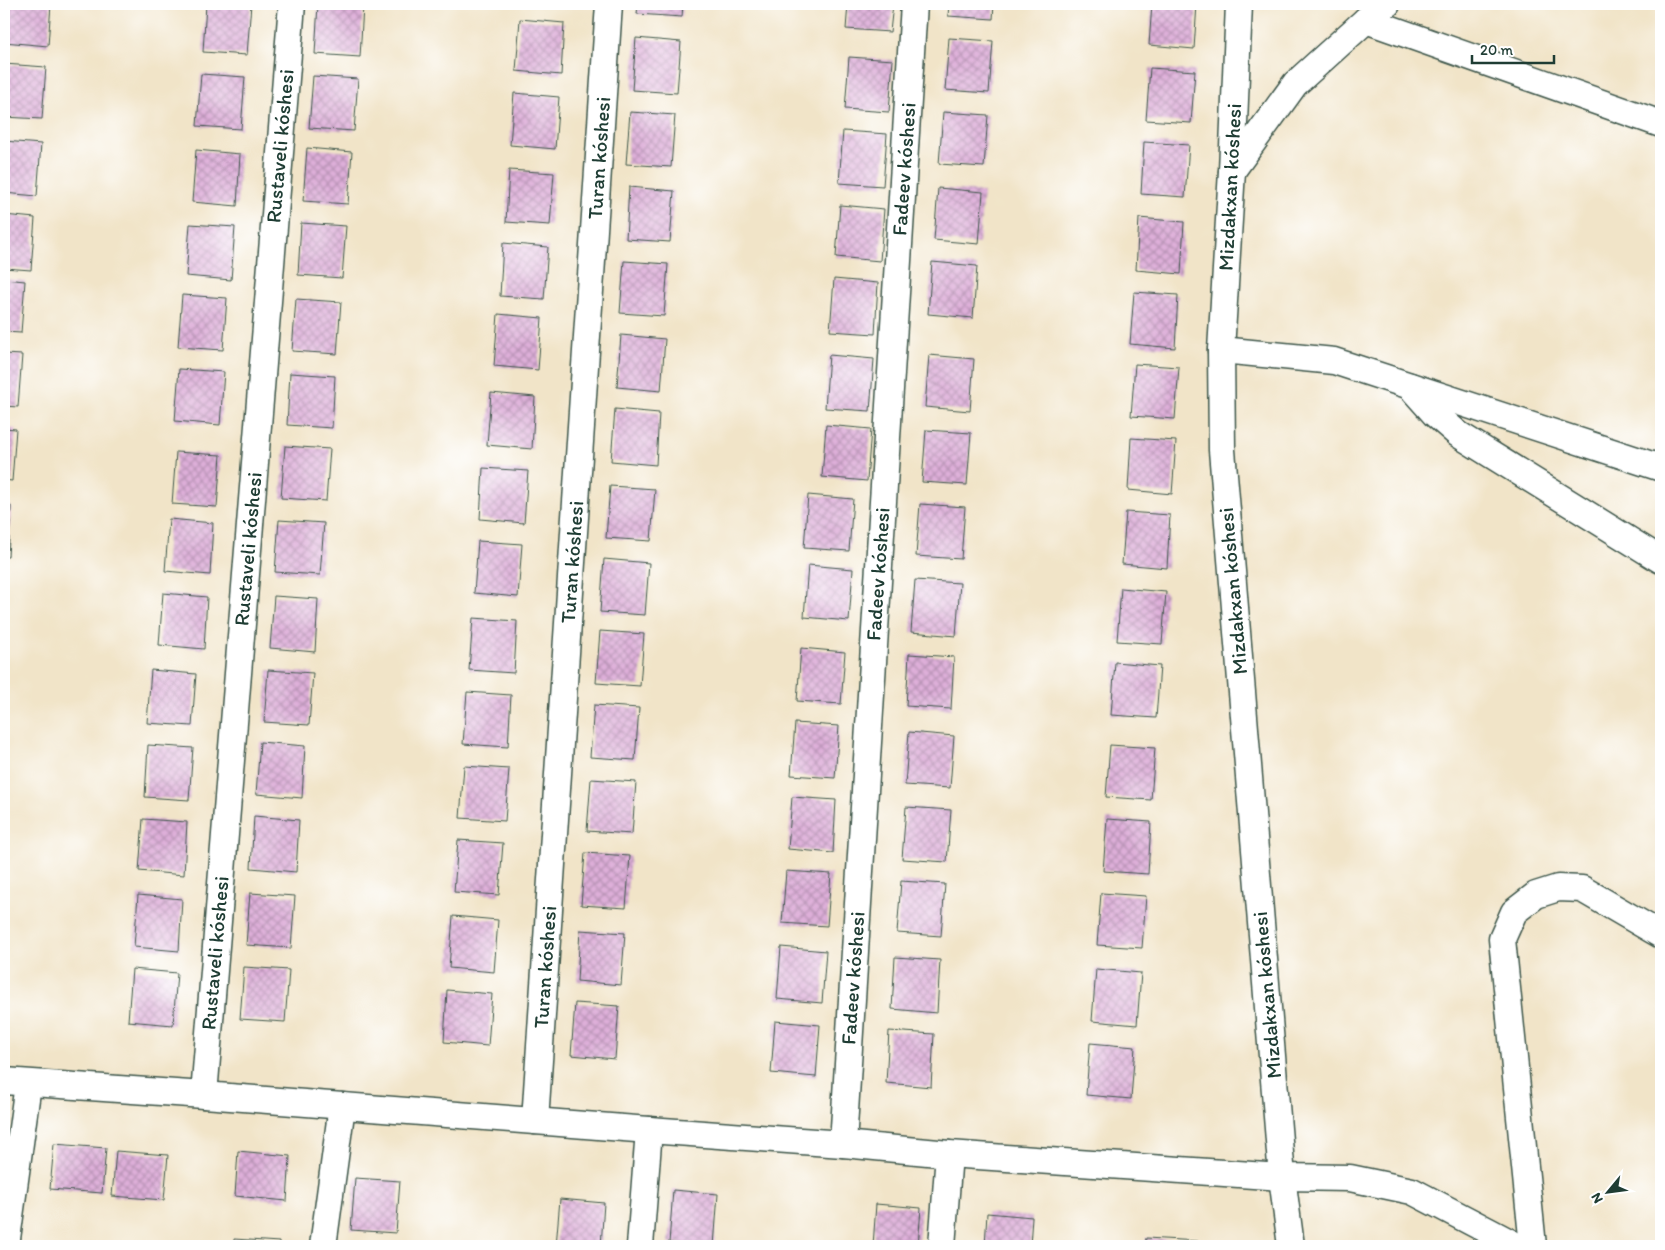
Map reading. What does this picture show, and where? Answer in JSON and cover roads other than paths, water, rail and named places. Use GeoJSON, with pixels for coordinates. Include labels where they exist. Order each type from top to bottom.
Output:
{"type":"FeatureCollection","features":[{"type":"Feature","properties":{"kind":"street","name":"Rustaveli kóshesi"},"geometry":{"type":"LineString","coordinates":[[204,1095],[292,4]]}},
{"type":"Feature","properties":{"kind":"street","name":"Turan kóshesi"},"geometry":{"type":"LineString","coordinates":[[535,1121],[609,4]]}},
{"type":"Feature","properties":{"kind":"street","name":"Fadeev kóshesi"},"geometry":{"type":"LineString","coordinates":[[843,1144],[914,4]]}},
{"type":"Feature","properties":{"kind":"street","name":"Mizdakxan kóshesi"},"geometry":{"type":"LineString","coordinates":[[1239,4],[1232,171],[1220,350],[1222,450],[1282,1177],[1291,1246]]}},
{"type":"Feature","properties":{"kind":"street"},"geometry":{"type":"LineString","coordinates":[[1232,171],[1295,84],[1366,20],[1387,4]]}},
{"type":"Feature","properties":{"kind":"street"},"geometry":{"type":"LineString","coordinates":[[1366,20],[1661,124]]}},
{"type":"Feature","properties":{"kind":"street"},"geometry":{"type":"LineString","coordinates":[[1220,350],[1334,361],[1661,468]]}},
{"type":"Feature","properties":{"kind":"street"},"geometry":{"type":"LineString","coordinates":[[1410,386],[1435,414],[1458,434],[1661,560]]}},
{"type":"Feature","properties":{"kind":"street"},"geometry":{"type":"LineString","coordinates":[[1533,1246],[1502,940],[1514,912],[1536,895],[1558,888],[1582,889],[1661,935]]}},
{"type":"Feature","properties":{"kind":"street"},"geometry":{"type":"LineString","coordinates":[[6,1246],[16,1083],[204,1095],[843,1144],[949,1154],[1282,1177],[1350,1178],[1412,1191],[1518,1246]]}},
{"type":"Feature","properties":{"kind":"street"},"geometry":{"type":"LineString","coordinates":[[323,1246],[342,1106]]}},
{"type":"Feature","properties":{"kind":"street"},"geometry":{"type":"LineString","coordinates":[[640,1246],[649,1130]]}},
{"type":"Feature","properties":{"kind":"street"},"geometry":{"type":"LineString","coordinates":[[942,1246],[949,1154]]}}]}
